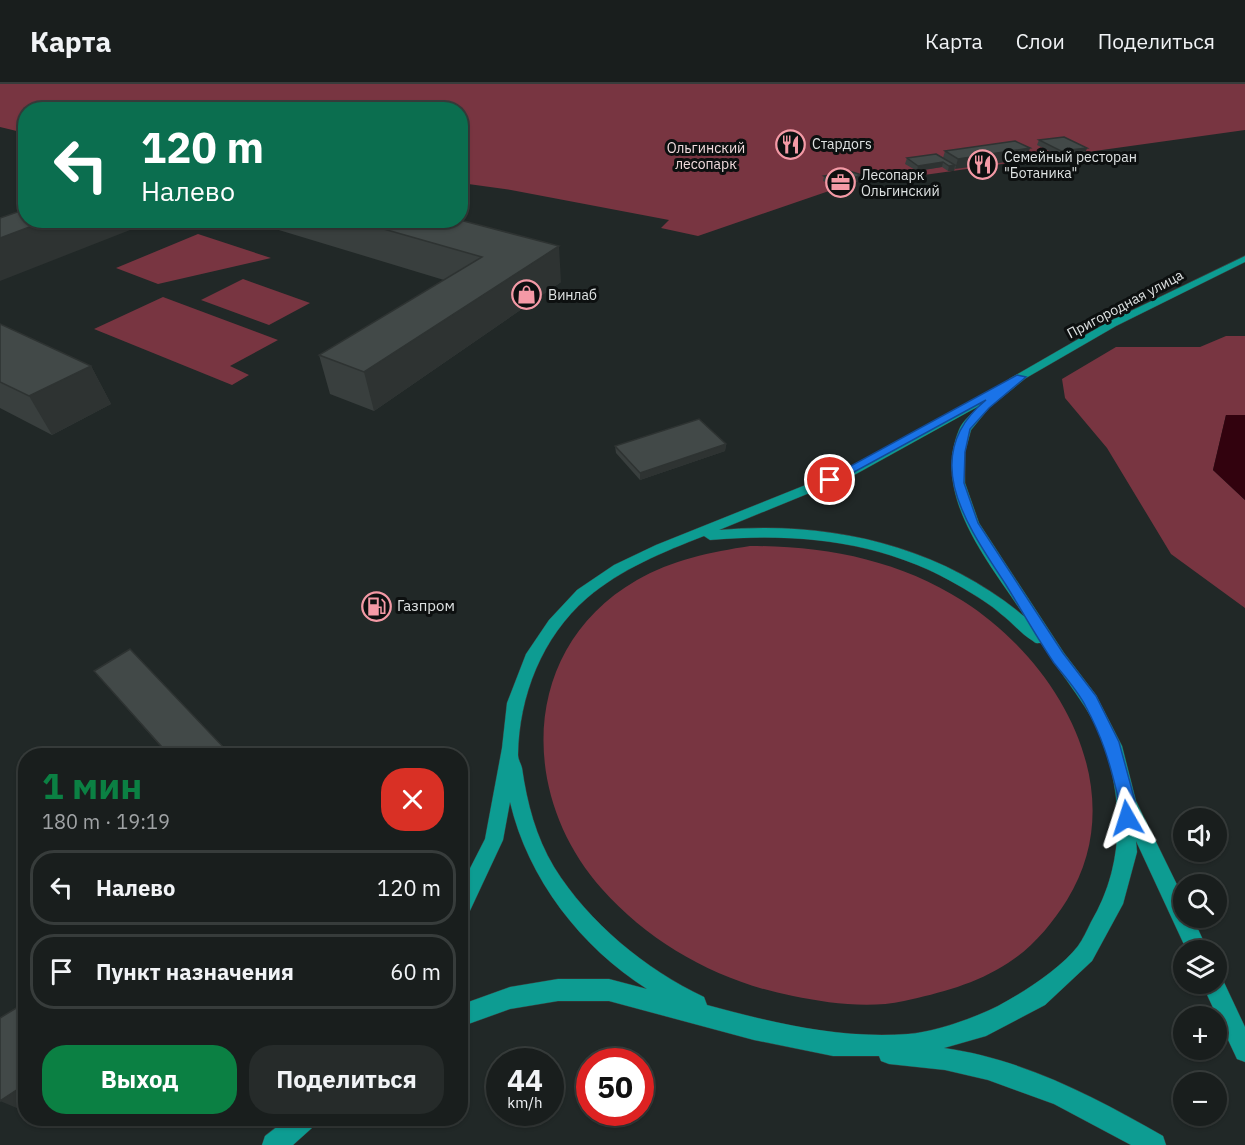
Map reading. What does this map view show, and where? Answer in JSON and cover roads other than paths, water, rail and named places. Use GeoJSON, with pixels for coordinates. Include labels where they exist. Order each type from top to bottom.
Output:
{"type":"FeatureCollection","features":[{"type":"Feature","properties":{"kind":"main road","name":"Пригородная улица"},"geometry":{"type":"LineString","coordinates":[[1021,377],[1112,324],[1245,260]]}},
{"type":"Feature","properties":{"kind":"main road"},"geometry":{"type":"LineString","coordinates":[[468,894],[494,840],[511,748],[515,703],[532,658],[554,624],[582,594],[619,568],[852,471],[1021,377]]}},
{"type":"Feature","properties":{"kind":"main road"},"geometry":{"type":"LineString","coordinates":[[1021,377],[985,406],[965,429],[959,452],[958,483],[972,523],[1058,657],[1090,700],[1113,746],[1127,801],[1193,940]]}},
{"type":"Feature","properties":{"kind":"main road"},"geometry":{"type":"LineString","coordinates":[[661,549],[702,537],[745,530],[843,536],[888,548],[934,566],[979,590],[1020,620],[1058,657]]}},
{"type":"Feature","properties":{"kind":"main road"},"geometry":{"type":"LineString","coordinates":[[511,748],[517,800],[536,854],[573,910],[625,961],[684,1000],[754,1029]]}},
{"type":"Feature","properties":{"kind":"main road"},"geometry":{"type":"LineString","coordinates":[[833,1045],[910,1045],[978,1028],[1037,997],[1085,954],[1113,904],[1127,852],[1127,801]]}},
{"type":"Feature","properties":{"kind":"main road"},"geometry":{"type":"LineString","coordinates":[[468,1013],[510,998],[558,990],[609,990],[754,1029],[833,1045],[963,1062],[1024,1080],[1123,1127],[1154,1145]]}},
{"type":"Feature","properties":{"kind":"main road"},"geometry":{"type":"LineString","coordinates":[[1218,994],[1245,1051]]}},
{"type":"Feature","properties":{"kind":"main road"},"geometry":{"type":"LineString","coordinates":[[278,1142],[293,1126]]}},
{"type":"Feature","properties":{"kind":"main road"},"geometry":{"type":"LineString","coordinates":[[278,1142],[297,1126]]}},
{"type":"Feature","properties":{"kind":"place","name":"Стардогs"},"geometry":{"type":"Point","coordinates":[791,144]}},
{"type":"Feature","properties":{"kind":"place","name":"Семейный ресторан \"Ботаника\""},"geometry":{"type":"Point","coordinates":[983,165]}},
{"type":"Feature","properties":{"kind":"place","name":"Лесопарк Ольгинский"},"geometry":{"type":"Point","coordinates":[840,183]}},
{"type":"Feature","properties":{"kind":"place","name":"Винлаб"},"geometry":{"type":"Point","coordinates":[527,295]}},
{"type":"Feature","properties":{"kind":"place","name":"Газпром"},"geometry":{"type":"Point","coordinates":[376,606]}},
{"type":"Feature","properties":{"kind":"park label","name":"Ольгинский лесопарк"},"geometry":{"type":"Point","coordinates":[706,156]}}]}
